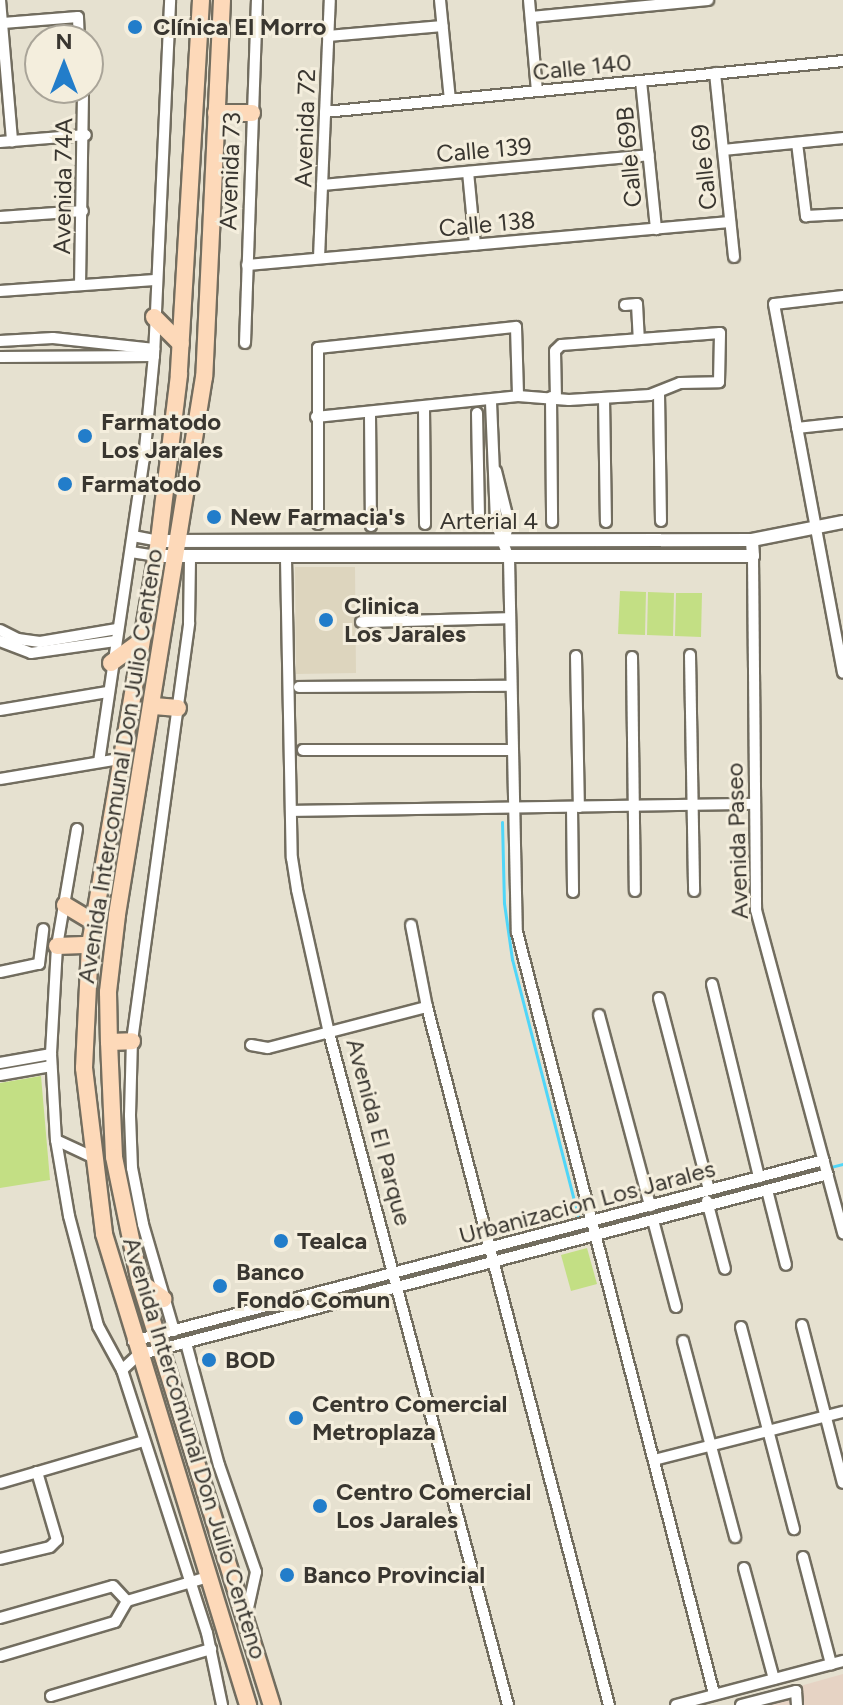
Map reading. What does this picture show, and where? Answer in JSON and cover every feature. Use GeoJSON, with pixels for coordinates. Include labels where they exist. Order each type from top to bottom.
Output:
{"type":"FeatureCollection","features":[{"type":"Feature","properties":{"kind":"main road","name":"Avenida Intercomunal Don Julio Centeno"},"geometry":{"type":"LineString","coordinates":[[201,0],[181,344],[157,548],[93,922],[84,1068],[92,1157],[104,1234],[136,1348],[248,1705]]}},
{"type":"Feature","properties":{"kind":"main road","name":"Avenida Intercomunal Don Julio Centeno"},"geometry":{"type":"LineString","coordinates":[[222,0],[204,377],[182,552],[117,915],[108,992],[109,1042],[114,1157],[140,1282],[272,1705]]}},
{"type":"Feature","properties":{"kind":"main road"},"geometry":{"type":"LineString","coordinates":[[216,113],[252,113]]}},
{"type":"Feature","properties":{"kind":"main road"},"geometry":{"type":"LineString","coordinates":[[154,317],[181,344]]}},
{"type":"Feature","properties":{"kind":"main road"},"geometry":{"type":"LineString","coordinates":[[111,663],[140,642]]}},
{"type":"Feature","properties":{"kind":"main road"},"geometry":{"type":"LineString","coordinates":[[154,706],[178,708]]}},
{"type":"Feature","properties":{"kind":"main road"},"geometry":{"type":"LineString","coordinates":[[65,905],[93,922]]}},
{"type":"Feature","properties":{"kind":"main road"},"geometry":{"type":"LineString","coordinates":[[57,946],[90,945]]}},
{"type":"Feature","properties":{"kind":"main road"},"geometry":{"type":"LineString","coordinates":[[109,1042],[132,1041]]}},
{"type":"Feature","properties":{"kind":"main road"},"geometry":{"type":"LineString","coordinates":[[140,1282],[163,1299]]}},
{"type":"Feature","properties":{"kind":"street"},"geometry":{"type":"LineString","coordinates":[[0,0],[12,141]]}},
{"type":"Feature","properties":{"kind":"street","name":"Avenida Intercomunal Don Julio Centeno"},"geometry":{"type":"LineString","coordinates":[[99,762],[111,663],[131,552],[154,352],[170,0]]}},
{"type":"Feature","properties":{"kind":"street","name":"Avenida 73"},"geometry":{"type":"LineString","coordinates":[[245,343],[257,0]]}},
{"type":"Feature","properties":{"kind":"street","name":"Avenida 72"},"geometry":{"type":"LineString","coordinates":[[319,258],[330,0]]}},
{"type":"Feature","properties":{"kind":"street"},"geometry":{"type":"LineString","coordinates":[[440,0],[450,100]]}},
{"type":"Feature","properties":{"kind":"street"},"geometry":{"type":"LineString","coordinates":[[529,0],[537,91]]}},
{"type":"Feature","properties":{"kind":"street"},"geometry":{"type":"LineString","coordinates":[[531,17],[596,6],[708,0]]}},
{"type":"Feature","properties":{"kind":"street"},"geometry":{"type":"LineString","coordinates":[[3,23],[78,17],[78,24]]}},
{"type":"Feature","properties":{"kind":"street"},"geometry":{"type":"LineString","coordinates":[[328,36],[443,26]]}},
{"type":"Feature","properties":{"kind":"street","name":"Calle 140"},"geometry":{"type":"LineString","coordinates":[[325,112],[843,61]]}},
{"type":"Feature","properties":{"kind":"street","name":"Calle 69"},"geometry":{"type":"LineString","coordinates":[[715,73],[734,257]]}},
{"type":"Feature","properties":{"kind":"street","name":"Calle 69B"},"geometry":{"type":"LineString","coordinates":[[641,81],[656,229]]}},
{"type":"Feature","properties":{"kind":"street","name":"Avenida 74A"},"geometry":{"type":"LineString","coordinates":[[80,285],[86,135],[84,104]]}},
{"type":"Feature","properties":{"kind":"street"},"geometry":{"type":"LineString","coordinates":[[0,142],[86,135]]}},
{"type":"Feature","properties":{"kind":"street"},"geometry":{"type":"LineString","coordinates":[[723,150],[843,138]]}},
{"type":"Feature","properties":{"kind":"street"},"geometry":{"type":"LineString","coordinates":[[797,143],[808,218],[843,214]]}},
{"type":"Feature","properties":{"kind":"street","name":"Calle 139"},"geometry":{"type":"LineString","coordinates":[[322,185],[649,155]]}},
{"type":"Feature","properties":{"kind":"street"},"geometry":{"type":"LineString","coordinates":[[468,172],[475,245]]}},
{"type":"Feature","properties":{"kind":"street"},"geometry":{"type":"LineString","coordinates":[[0,217],[83,211]]}},
{"type":"Feature","properties":{"kind":"street","name":"Calle 138"},"geometry":{"type":"LineString","coordinates":[[247,265],[730,222]]}},
{"type":"Feature","properties":{"kind":"street"},"geometry":{"type":"LineString","coordinates":[[0,291],[155,280]]}},
{"type":"Feature","properties":{"kind":"street"},"geometry":{"type":"LineString","coordinates":[[843,296],[776,302],[843,673]]}},
{"type":"Feature","properties":{"kind":"street"},"geometry":{"type":"LineString","coordinates":[[625,305],[637,304],[639,337]]}},
{"type":"Feature","properties":{"kind":"street"},"geometry":{"type":"LineString","coordinates":[[318,524],[318,348],[514,327],[518,396]]}},
{"type":"Feature","properties":{"kind":"street"},"geometry":{"type":"LineString","coordinates":[[316,417],[370,415],[491,402],[518,396],[553,397],[604,398],[659,394],[680,383],[721,381],[720,333],[639,337],[558,348],[553,397],[552,522]]}},
{"type":"Feature","properties":{"kind":"street"},"geometry":{"type":"LineString","coordinates":[[0,341],[53,338],[154,352]]}},
{"type":"Feature","properties":{"kind":"street"},"geometry":{"type":"LineString","coordinates":[[12,358],[13,340]]}},
{"type":"Feature","properties":{"kind":"street"},"geometry":{"type":"LineString","coordinates":[[0,357],[154,352]]}},
{"type":"Feature","properties":{"kind":"street"},"geometry":{"type":"LineString","coordinates":[[659,394],[661,521]]}},
{"type":"Feature","properties":{"kind":"street"},"geometry":{"type":"LineString","coordinates":[[604,398],[606,522]]}},
{"type":"Feature","properties":{"kind":"street"},"geometry":{"type":"LineString","coordinates":[[491,402],[494,468],[506,496],[509,523],[503,542],[509,558],[517,932],[589,1223],[714,1694]]}},
{"type":"Feature","properties":{"kind":"street"},"geometry":{"type":"LineString","coordinates":[[424,407],[425,524]]}},
{"type":"Feature","properties":{"kind":"street"},"geometry":{"type":"LineString","coordinates":[[477,413],[479,522]]}},
{"type":"Feature","properties":{"kind":"street"},"geometry":{"type":"LineString","coordinates":[[370,415],[371,526]]}},
{"type":"Feature","properties":{"kind":"street"},"geometry":{"type":"LineString","coordinates":[[797,428],[843,423]]}},
{"type":"Feature","properties":{"kind":"street"},"geometry":{"type":"LineString","coordinates":[[477,447],[493,447]]}},
{"type":"Feature","properties":{"kind":"street","name":"Arterial 4"},"geometry":{"type":"LineString","coordinates":[[182,552],[286,543],[752,540],[843,522]]}},
{"type":"Feature","properties":{"kind":"street","name":"Arterial 4"},"geometry":{"type":"LineString","coordinates":[[133,536],[157,548],[182,552],[286,559],[753,556]]}},
{"type":"Feature","properties":{"kind":"street"},"geometry":{"type":"LineString","coordinates":[[752,540],[753,556]]}},
{"type":"Feature","properties":{"kind":"street"},"geometry":{"type":"LineString","coordinates":[[286,543],[286,559]]}},
{"type":"Feature","properties":{"kind":"street","name":"Arterial 4"},"geometry":{"type":"LineString","coordinates":[[131,552],[157,548]]}},
{"type":"Feature","properties":{"kind":"street","name":"Avenida Intercomunal Don Julio Centeno"},"geometry":{"type":"LineString","coordinates":[[174,1331],[163,1299],[132,1168],[132,1041],[189,623],[182,552]]}},
{"type":"Feature","properties":{"kind":"street","name":"Avenida Paseo"},"geometry":{"type":"LineString","coordinates":[[753,556],[756,910],[843,1233]]}},
{"type":"Feature","properties":{"kind":"street","name":"Avenida El Parque"},"geometry":{"type":"LineString","coordinates":[[286,559],[291,811],[297,890],[329,1033],[508,1705]]}},
{"type":"Feature","properties":{"kind":"street"},"geometry":{"type":"LineString","coordinates":[[361,622],[510,618]]}},
{"type":"Feature","properties":{"kind":"street"},"geometry":{"type":"LineString","coordinates":[[0,630],[18,639],[40,642],[116,635]]}},
{"type":"Feature","properties":{"kind":"street"},"geometry":{"type":"LineString","coordinates":[[0,641],[31,653],[116,635]]}},
{"type":"Feature","properties":{"kind":"street"},"geometry":{"type":"LineString","coordinates":[[690,655],[694,891]]}},
{"type":"Feature","properties":{"kind":"street"},"geometry":{"type":"LineString","coordinates":[[573,892],[576,656]]}},
{"type":"Feature","properties":{"kind":"street"},"geometry":{"type":"LineString","coordinates":[[632,657],[635,891]]}},
{"type":"Feature","properties":{"kind":"street"},"geometry":{"type":"LineString","coordinates":[[299,687],[510,686]]}},
{"type":"Feature","properties":{"kind":"street"},"geometry":{"type":"LineString","coordinates":[[0,710],[108,692]]}},
{"type":"Feature","properties":{"kind":"street"},"geometry":{"type":"LineString","coordinates":[[104,726],[123,741]]}},
{"type":"Feature","properties":{"kind":"street"},"geometry":{"type":"LineString","coordinates":[[303,750],[511,750]]}},
{"type":"Feature","properties":{"kind":"street"},"geometry":{"type":"LineString","coordinates":[[0,779],[120,759]]}},
{"type":"Feature","properties":{"kind":"street"},"geometry":{"type":"LineString","coordinates":[[291,811],[754,804]]}},
{"type":"Feature","properties":{"kind":"street","name":"Avenida Intercomunal Don Julio Centeno"},"geometry":{"type":"LineString","coordinates":[[77,829],[57,946],[51,1060],[56,1140],[69,1216],[98,1326],[122,1370],[211,1649],[222,1705]]}},
{"type":"Feature","properties":{"kind":"street"},"geometry":{"type":"LineString","coordinates":[[411,925],[427,1007],[609,1705]]}},
{"type":"Feature","properties":{"kind":"street"},"geometry":{"type":"LineString","coordinates":[[0,972],[39,964],[43,929]]}},
{"type":"Feature","properties":{"kind":"street"},"geometry":{"type":"LineString","coordinates":[[712,984],[759,1177]]}},
{"type":"Feature","properties":{"kind":"street"},"geometry":{"type":"LineString","coordinates":[[659,998],[725,1269]]}},
{"type":"Feature","properties":{"kind":"street"},"geometry":{"type":"LineString","coordinates":[[251,1045],[268,1048],[427,1007]]}},
{"type":"Feature","properties":{"kind":"street"},"geometry":{"type":"LineString","coordinates":[[599,1015],[650,1206]]}},
{"type":"Feature","properties":{"kind":"street"},"geometry":{"type":"LineString","coordinates":[[0,1063],[51,1060]]}},
{"type":"Feature","properties":{"kind":"street"},"geometry":{"type":"LineString","coordinates":[[0,1075],[51,1060]]}},
{"type":"Feature","properties":{"kind":"street"},"geometry":{"type":"LineString","coordinates":[[56,1140],[92,1157]]}},
{"type":"Feature","properties":{"kind":"street","name":"Urbanizacion Los Jarales"},"geometry":{"type":"LineString","coordinates":[[158,1343],[186,1343],[594,1236],[653,1220],[759,1177],[826,1167]]}},
{"type":"Feature","properties":{"kind":"street","name":"Urbanizacion Los Jarales"},"geometry":{"type":"LineString","coordinates":[[158,1343],[174,1331],[489,1248],[650,1206],[767,1190],[826,1167]]}},
{"type":"Feature","properties":{"kind":"street"},"geometry":{"type":"LineString","coordinates":[[767,1190],[786,1265]]}},
{"type":"Feature","properties":{"kind":"street"},"geometry":{"type":"LineString","coordinates":[[653,1220],[676,1307]]}},
{"type":"Feature","properties":{"kind":"street"},"geometry":{"type":"LineString","coordinates":[[802,1325],[843,1483]]}},
{"type":"Feature","properties":{"kind":"street"},"geometry":{"type":"LineString","coordinates":[[741,1327],[794,1529]]}},
{"type":"Feature","properties":{"kind":"street"},"geometry":{"type":"LineString","coordinates":[[683,1341],[735,1537]]}},
{"type":"Feature","properties":{"kind":"street"},"geometry":{"type":"LineString","coordinates":[[122,1370],[136,1348],[158,1343]]}},
{"type":"Feature","properties":{"kind":"street","name":"Avenida Intercomunal Don Julio Centeno"},"geometry":{"type":"LineString","coordinates":[[186,1343],[219,1465],[256,1572],[246,1619]]}},
{"type":"Feature","properties":{"kind":"street"},"geometry":{"type":"LineString","coordinates":[[654,1460],[843,1412]]}},
{"type":"Feature","properties":{"kind":"street"},"geometry":{"type":"LineString","coordinates":[[0,1483],[144,1441]]}},
{"type":"Feature","properties":{"kind":"street"},"geometry":{"type":"LineString","coordinates":[[0,1559],[50,1547],[57,1540],[37,1472]]}},
{"type":"Feature","properties":{"kind":"street"},"geometry":{"type":"LineString","coordinates":[[803,1557],[831,1664]]}},
{"type":"Feature","properties":{"kind":"street"},"geometry":{"type":"LineString","coordinates":[[744,1568],[774,1679]]}},
{"type":"Feature","properties":{"kind":"street"},"geometry":{"type":"LineString","coordinates":[[0,1656],[115,1622],[127,1601],[208,1577]]}},
{"type":"Feature","properties":{"kind":"street"},"geometry":{"type":"LineString","coordinates":[[0,1618],[113,1586],[127,1601]]}},
{"type":"Feature","properties":{"kind":"street"},"geometry":{"type":"LineString","coordinates":[[51,1696],[211,1649]]}},
{"type":"Feature","properties":{"kind":"street"},"geometry":{"type":"LineString","coordinates":[[676,1705],[843,1661]]}},
{"type":"Feature","properties":{"kind":"street"},"geometry":{"type":"LineString","coordinates":[[741,1705],[796,1691],[797,1705]]}},
{"type":"Feature","properties":{"kind":"shaded area","name":"Clinica Los Jarales"},"geometry":{"type":"Polygon","coordinates":[[[295,567],[355,567],[356,673],[296,674],[295,567]]]}},
{"type":"Feature","properties":{"kind":"shaded area"},"geometry":{"type":"Polygon","coordinates":[[[843,1674],[843,1705],[733,1705],[843,1674]]]}},
{"type":"Feature","properties":{"kind":"green space"},"geometry":{"type":"Polygon","coordinates":[[[620,591],[646,592],[645,635],[618,634],[620,591]]]}},
{"type":"Feature","properties":{"kind":"green space"},"geometry":{"type":"Polygon","coordinates":[[[648,592],[674,593],[673,636],[647,635],[648,592]]]}},
{"type":"Feature","properties":{"kind":"green space"},"geometry":{"type":"Polygon","coordinates":[[[676,593],[702,593],[701,637],[675,636],[676,593]]]}},
{"type":"Feature","properties":{"kind":"green space"},"geometry":{"type":"Polygon","coordinates":[[[41,1076],[50,1180],[0,1188],[0,1083],[41,1076]]]}},
{"type":"Feature","properties":{"kind":"green space"},"geometry":{"type":"Polygon","coordinates":[[[587,1248],[597,1284],[571,1291],[561,1255],[587,1248]]]}},
{"type":"Feature","properties":{"kind":"waterway"},"geometry":{"type":"LineString","coordinates":[[502,822],[504,903],[512,959],[578,1216]]}},
{"type":"Feature","properties":{"kind":"waterway"},"geometry":{"type":"LineString","coordinates":[[601,1226],[843,1164]]}},
{"type":"Feature","properties":{"kind":"place","name":"Clínica El Morro"},"geometry":{"type":"Point","coordinates":[135,27]}},
{"type":"Feature","properties":{"kind":"place","name":"Farmatodo Los Jarales"},"geometry":{"type":"Point","coordinates":[85,436]}},
{"type":"Feature","properties":{"kind":"place","name":"Farmatodo"},"geometry":{"type":"Point","coordinates":[65,484]}},
{"type":"Feature","properties":{"kind":"place","name":"New Farmacia's"},"geometry":{"type":"Point","coordinates":[214,517]}},
{"type":"Feature","properties":{"kind":"place","name":"Clinica Los Jarales"},"geometry":{"type":"Point","coordinates":[326,620]}},
{"type":"Feature","properties":{"kind":"place","name":"Tealca"},"geometry":{"type":"Point","coordinates":[281,1241]}},
{"type":"Feature","properties":{"kind":"place","name":"Banco Fondo Comun"},"geometry":{"type":"Point","coordinates":[220,1286]}},
{"type":"Feature","properties":{"kind":"place","name":"BOD"},"geometry":{"type":"Point","coordinates":[209,1360]}},
{"type":"Feature","properties":{"kind":"place","name":"Centro Comercial Metroplaza"},"geometry":{"type":"Point","coordinates":[296,1418]}},
{"type":"Feature","properties":{"kind":"place","name":"Centro Comercial Los Jarales"},"geometry":{"type":"Point","coordinates":[320,1506]}},
{"type":"Feature","properties":{"kind":"place","name":"Banco Provincial"},"geometry":{"type":"Point","coordinates":[287,1575]}}]}
